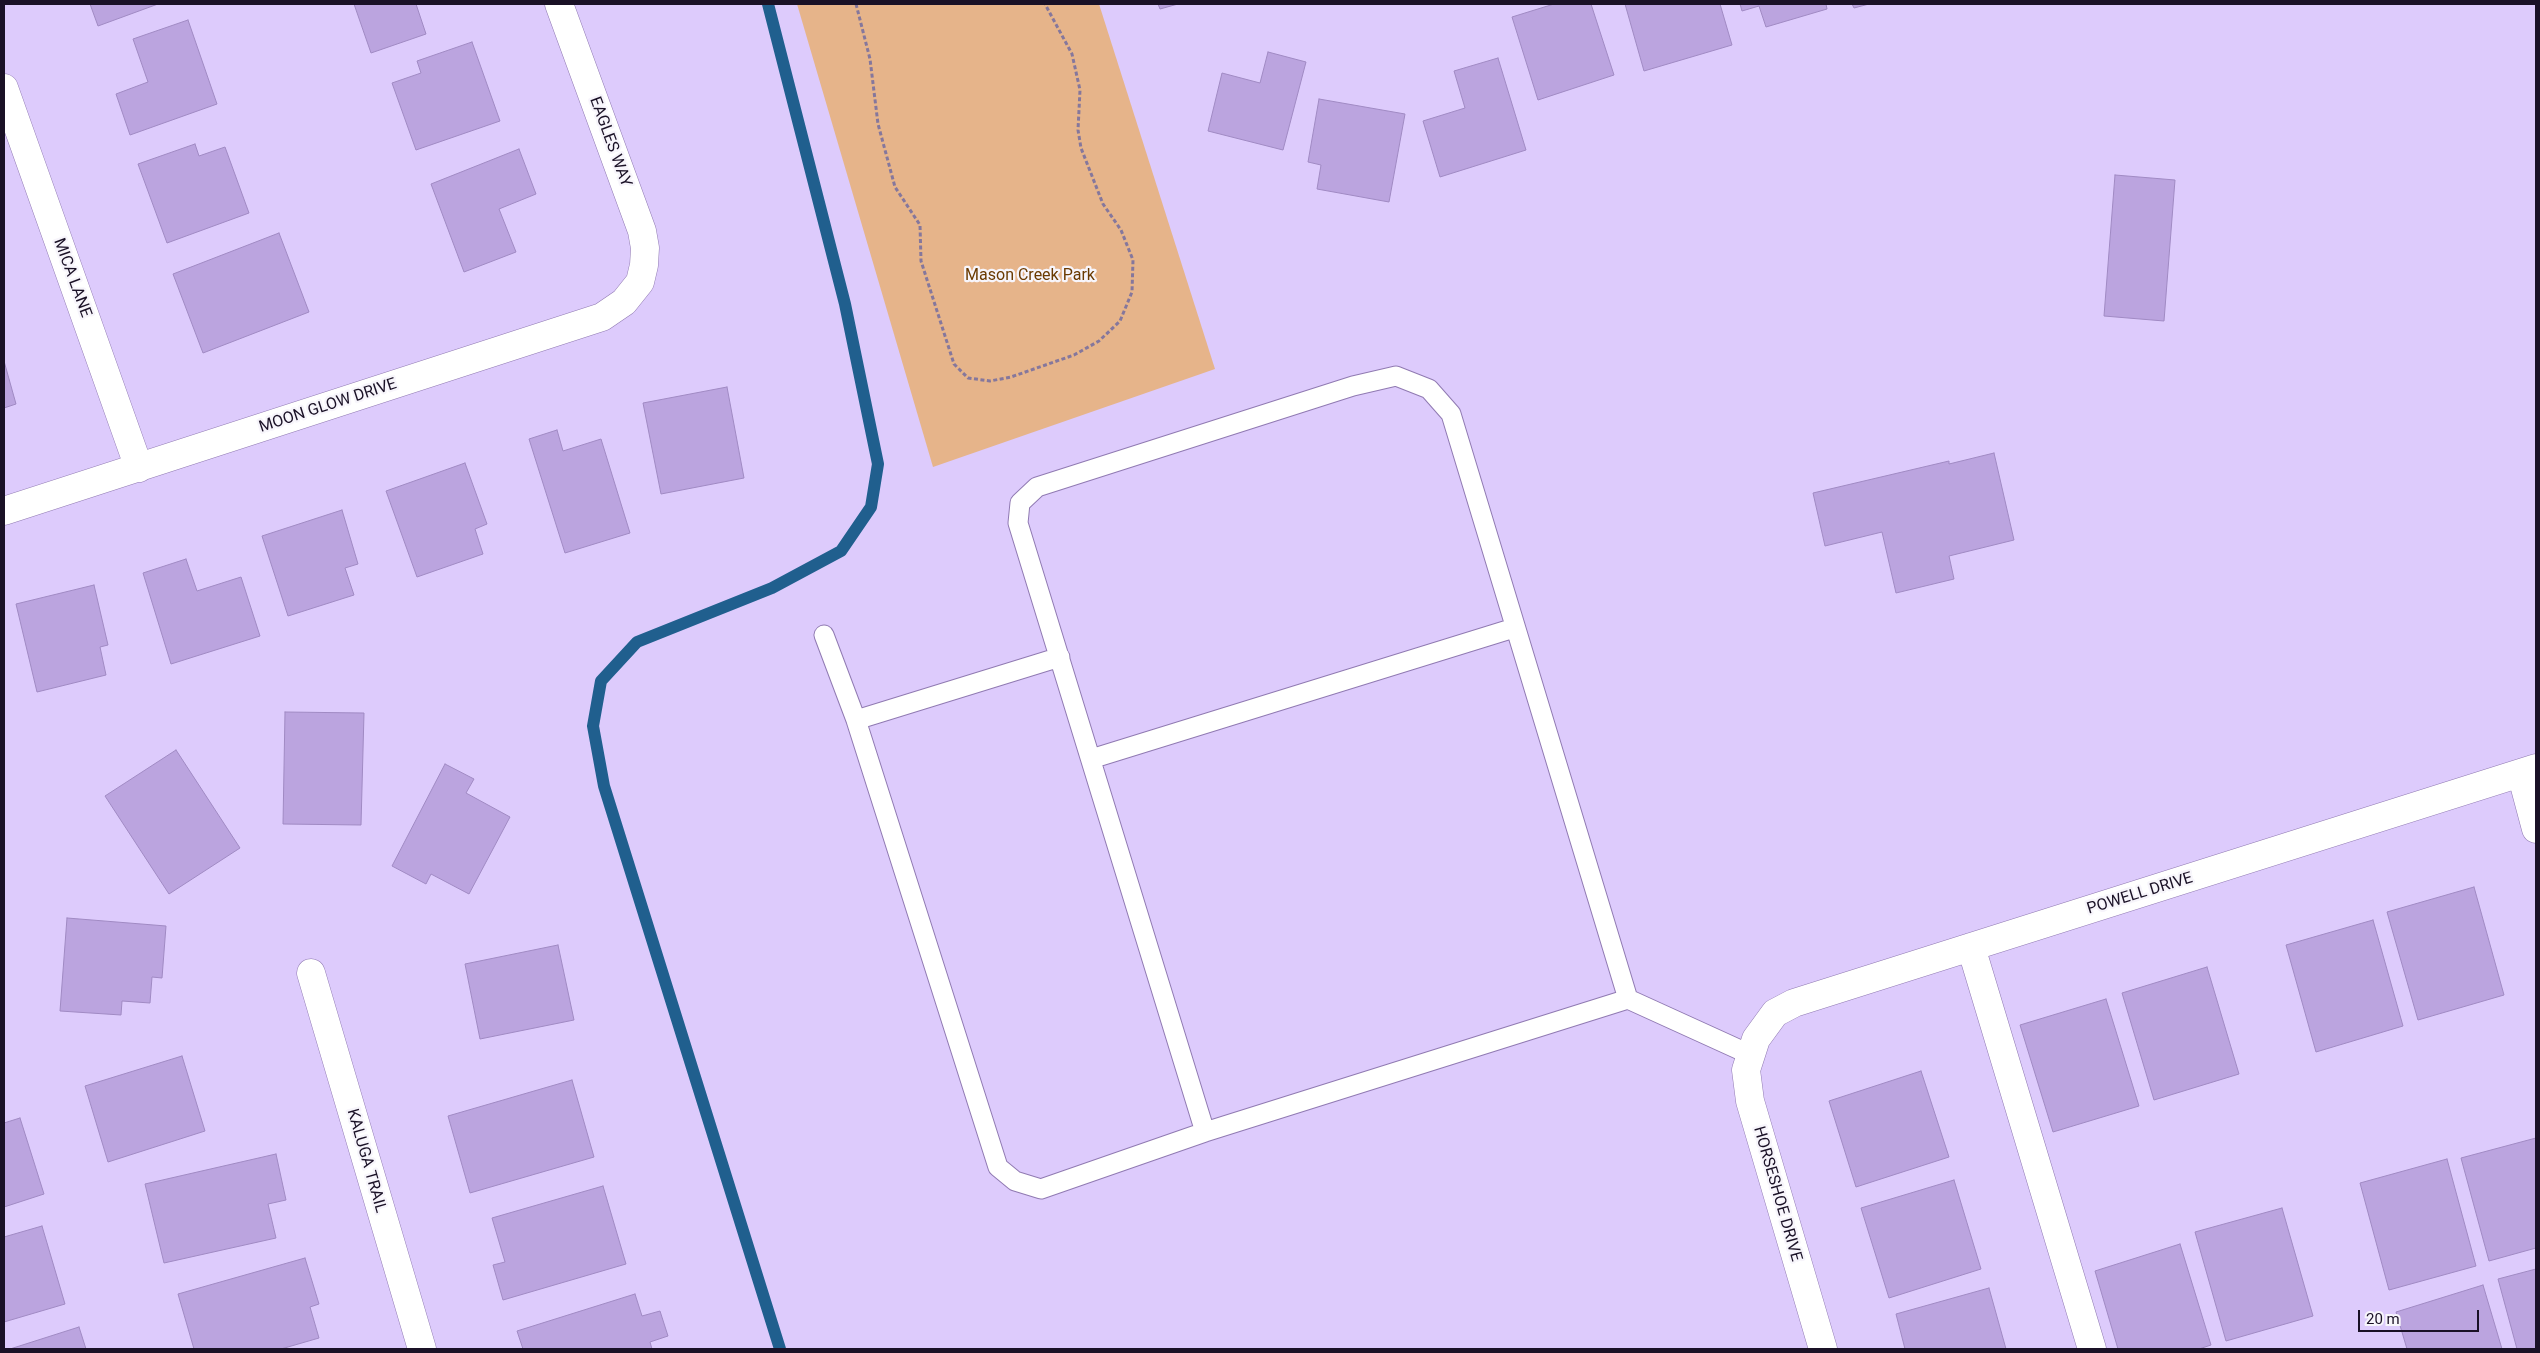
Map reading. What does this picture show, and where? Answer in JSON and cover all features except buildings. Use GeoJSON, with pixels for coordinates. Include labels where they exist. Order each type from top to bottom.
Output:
{"type":"FeatureCollection","features":[{"type":"Feature","properties":{"kind":"street","name":"EAGLES WAY"},"geometry":{"type":"LineString","coordinates":[[559,4],[642,231],[645,248],[640,282]]}},
{"type":"Feature","properties":{"kind":"street","name":"MICA LANE"},"geometry":{"type":"LineString","coordinates":[[4,88],[139,468]]}},
{"type":"Feature","properties":{"kind":"street","name":"MOON GLOW DRIVE"},"geometry":{"type":"LineString","coordinates":[[4,511],[602,317],[624,302],[640,282]]}},
{"type":"Feature","properties":{"kind":"street"},"geometry":{"type":"LineString","coordinates":[[2528,771],[2536,829]]}},
{"type":"Feature","properties":{"kind":"street","name":"POWELL DRIVE"},"geometry":{"type":"LineString","coordinates":[[1753,1047],[1775,1013],[1794,1003],[2528,771]]}},
{"type":"Feature","properties":{"kind":"street"},"geometry":{"type":"LineString","coordinates":[[1971,947],[2092,1349]]}},
{"type":"Feature","properties":{"kind":"street","name":"KALUGA TRAIL"},"geometry":{"type":"LineString","coordinates":[[311,973],[422,1349]]}},
{"type":"Feature","properties":{"kind":"street","name":"HORSESHOE DRIVE"},"geometry":{"type":"LineString","coordinates":[[1753,1047],[1746,1070],[1750,1101],[1823,1349]]}},
{"type":"Feature","properties":{"kind":"lane"},"geometry":{"type":"LineString","coordinates":[[1205,1132],[1018,523],[1020,503],[1037,487],[1353,386],[1396,376],[1428,389],[1451,414],[1514,628],[1628,999]]}},
{"type":"Feature","properties":{"kind":"lane"},"geometry":{"type":"LineString","coordinates":[[1091,759],[1514,628]]}},
{"type":"Feature","properties":{"kind":"lane"},"geometry":{"type":"LineString","coordinates":[[824,635],[856,720],[998,1166],[1015,1181],[1042,1189],[1205,1132],[1628,999],[1753,1047]]}},
{"type":"Feature","properties":{"kind":"lane"},"geometry":{"type":"LineString","coordinates":[[856,720],[1060,657]]}},
{"type":"Feature","properties":{"kind":"path"},"geometry":{"type":"LineString","coordinates":[[856,4],[870,59],[878,124],[895,187],[920,225],[920,261],[954,364],[968,378],[990,381],[1011,377],[1074,355],[1099,341],[1120,321],[1132,292],[1132,260],[1121,230],[1103,204],[1081,148],[1078,130],[1080,90],[1072,54],[1045,4]]}},
{"type":"Feature","properties":{"kind":"green space","name":"Mason Creek Park"},"geometry":{"type":"Polygon","coordinates":[[[797,4],[1099,4],[1215,369],[933,467],[797,4]]]}},
{"type":"Feature","properties":{"kind":"waterway"},"geometry":{"type":"LineString","coordinates":[[768,4],[845,304],[878,464],[871,507],[841,551],[772,588],[637,642],[601,681],[593,726],[604,786],[780,1349]]}}]}
